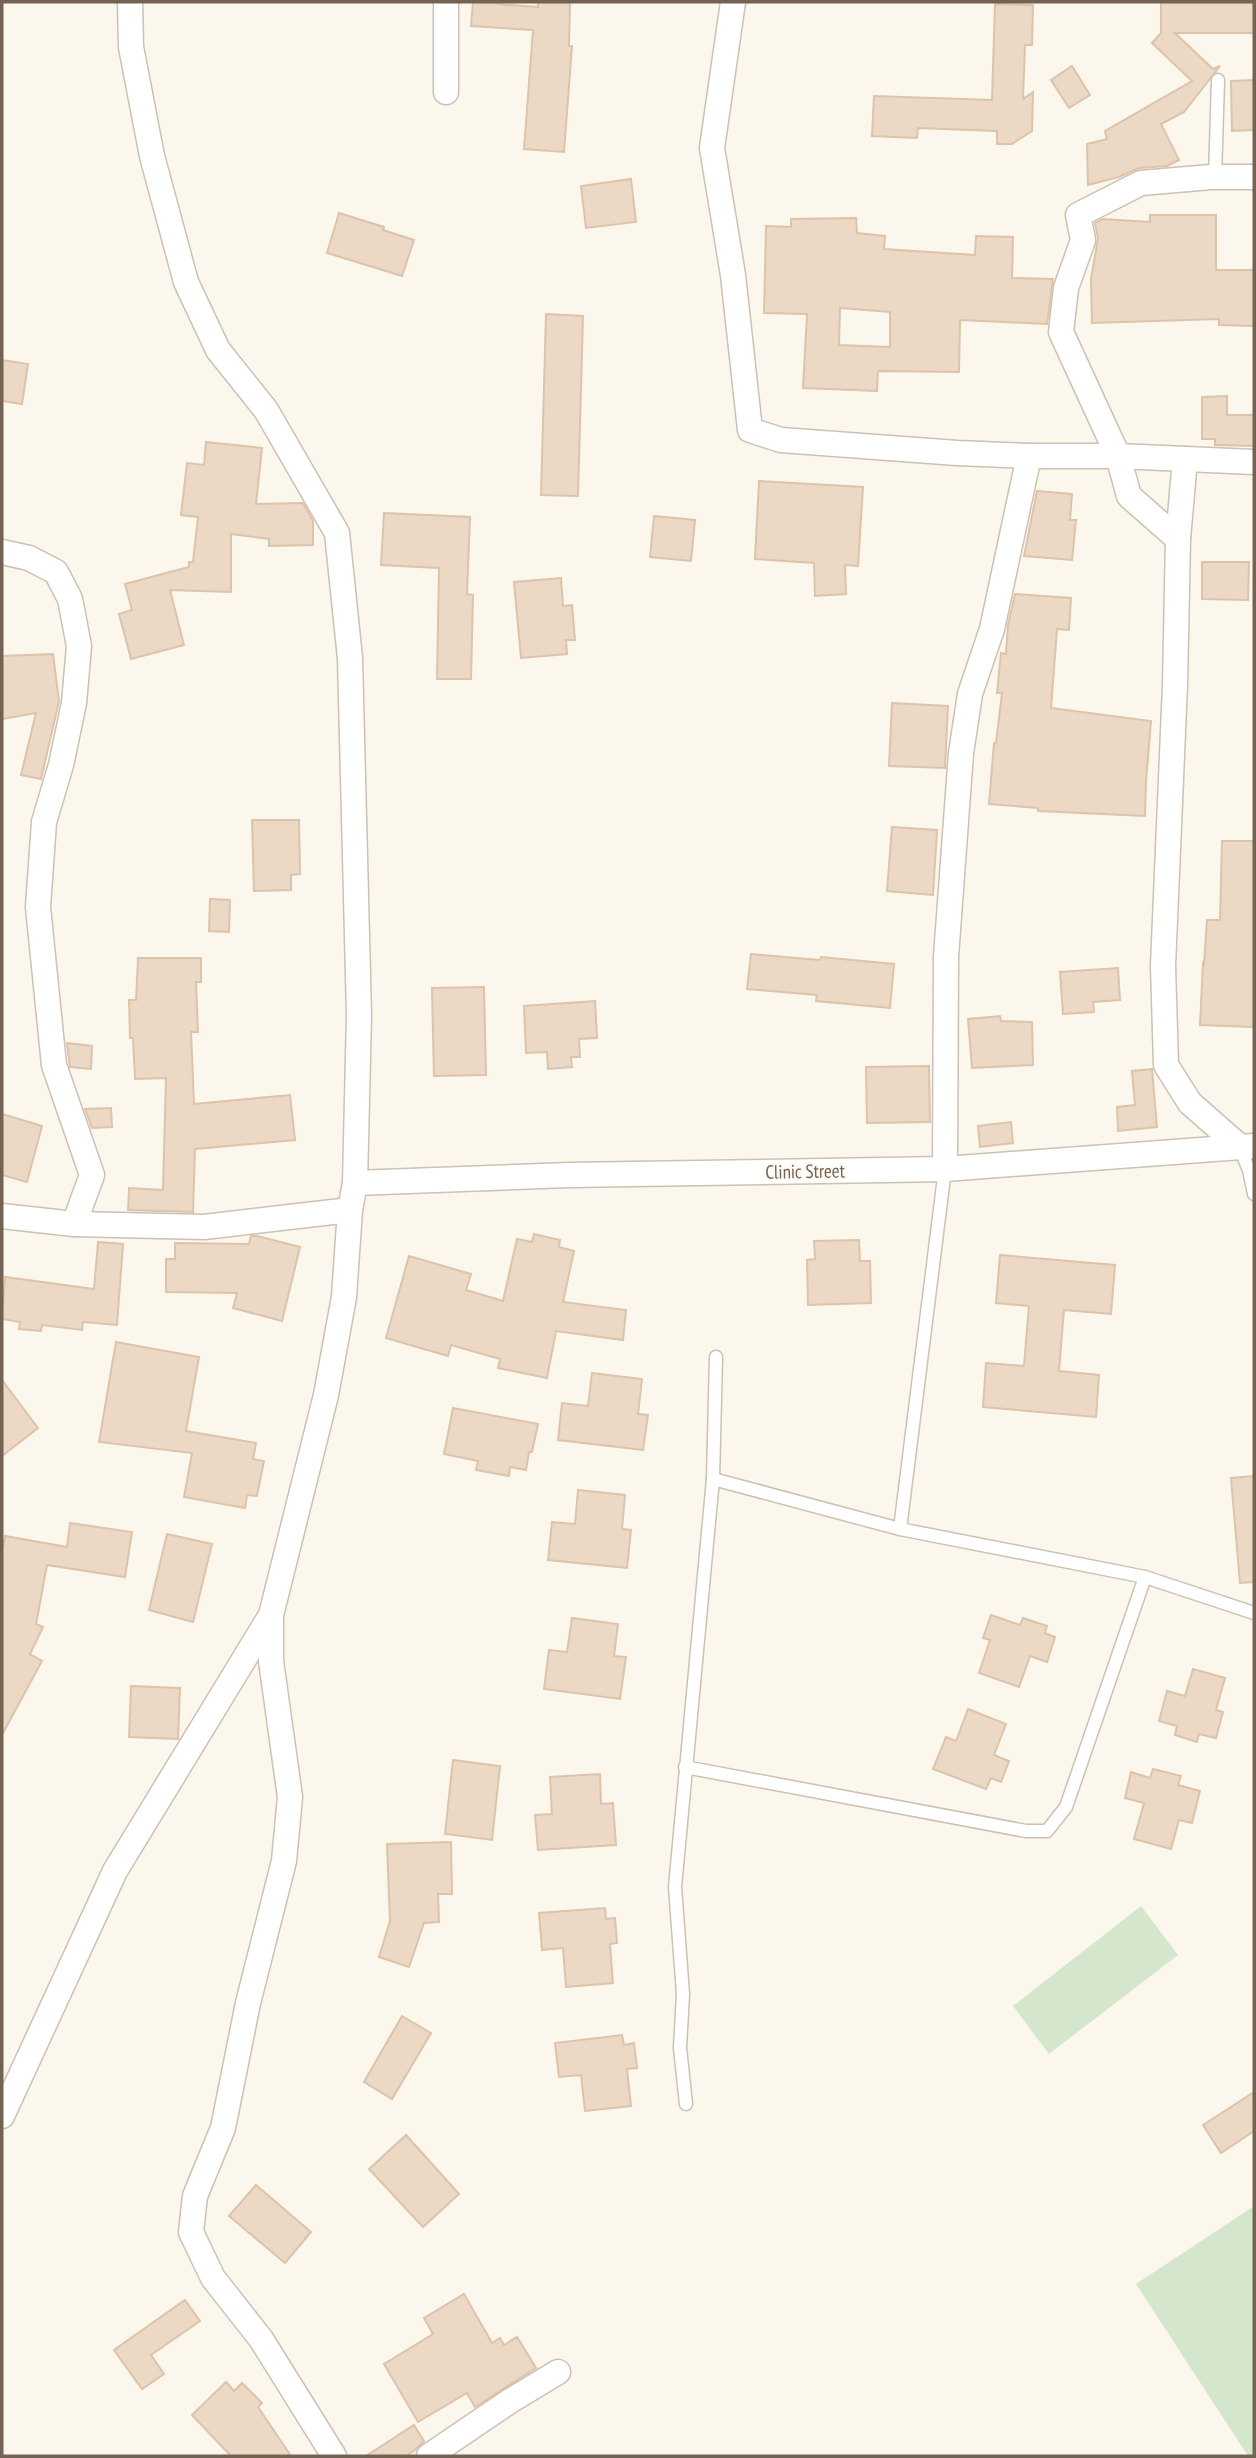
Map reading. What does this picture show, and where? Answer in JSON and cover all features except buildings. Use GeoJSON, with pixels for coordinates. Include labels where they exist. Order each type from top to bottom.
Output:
{"type":"FeatureCollection","features":[{"type":"Feature","properties":{"kind":"street"},"geometry":{"type":"LineString","coordinates":[[130,2],[131,47],[152,156],[186,282],[218,350],[266,410],[337,533],[350,658],[359,1015],[355,1183],[349,1210],[344,1297],[326,1395],[271,1615],[271,1661],[290,1797],[284,1861],[248,2003],[223,2128],[195,2196],[191,2232],[213,2277],[261,2339],[334,2456]]}},
{"type":"Feature","properties":{"kind":"street"},"geometry":{"type":"LineString","coordinates":[[446,2],[446,92]]}},
{"type":"Feature","properties":{"kind":"street"},"geometry":{"type":"LineString","coordinates":[[733,2],[712,148],[733,275],[750,430],[781,440],[1029,456],[1118,456],[1254,463]]}},
{"type":"Feature","properties":{"kind":"street"},"geometry":{"type":"LineString","coordinates":[[1178,539],[1129,496],[1118,456],[1061,332],[1066,288],[1083,240],[1078,215],[1141,183],[1254,177]]}},
{"type":"Feature","properties":{"kind":"street"},"geometry":{"type":"LineString","coordinates":[[945,1169],[946,957],[961,753],[970,694],[992,629],[1029,456]]}},
{"type":"Feature","properties":{"kind":"street"},"geometry":{"type":"LineString","coordinates":[[1185,459],[1178,539],[1175,685],[1163,966],[1166,1065],[1190,1103],[1247,1146]]}},
{"type":"Feature","properties":{"kind":"street"},"geometry":{"type":"LineString","coordinates":[[2,552],[29,558],[56,572],[70,599],[79,646],[71,716],[61,765],[44,822],[38,907],[54,1065],[92,1175],[74,1224]]}},
{"type":"Feature","properties":{"kind":"street","name":"Clinic Street"},"geometry":{"type":"LineString","coordinates":[[355,1183],[569,1175],[945,1169],[1247,1146]]}},
{"type":"Feature","properties":{"kind":"street"},"geometry":{"type":"LineString","coordinates":[[2,1216],[74,1224],[204,1227],[349,1210]]}},
{"type":"Feature","properties":{"kind":"street"},"geometry":{"type":"LineString","coordinates":[[2,2116],[115,1871],[271,1615]]}},
{"type":"Feature","properties":{"kind":"street"},"geometry":{"type":"LineString","coordinates":[[429,2456],[558,2372]]}},
{"type":"Feature","properties":{"kind":"lane"},"geometry":{"type":"LineString","coordinates":[[1215,177],[1218,80]]}},
{"type":"Feature","properties":{"kind":"lane"},"geometry":{"type":"LineString","coordinates":[[1247,1146],[1254,1194]]}},
{"type":"Feature","properties":{"kind":"lane"},"geometry":{"type":"LineString","coordinates":[[900,1529],[945,1169]]}},
{"type":"Feature","properties":{"kind":"lane"},"geometry":{"type":"LineString","coordinates":[[686,2104],[680,2048],[683,1994],[675,1886],[713,1479],[716,1357]]}},
{"type":"Feature","properties":{"kind":"lane"},"geometry":{"type":"LineString","coordinates":[[713,1479],[900,1529],[1144,1577],[1254,1613]]}},
{"type":"Feature","properties":{"kind":"lane"},"geometry":{"type":"LineString","coordinates":[[685,1767],[1026,1831],[1047,1831],[1066,1807],[1144,1577]]}},
{"type":"Feature","properties":{"kind":"green space"},"geometry":{"type":"Polygon","coordinates":[[[1141,1906],[1178,1955],[1049,2054],[1013,2006],[1141,1906]]]}},
{"type":"Feature","properties":{"kind":"green space"},"geometry":{"type":"Polygon","coordinates":[[[1254,2206],[1254,2456],[1248,2456],[1136,2284],[1254,2206]]]}}]}
